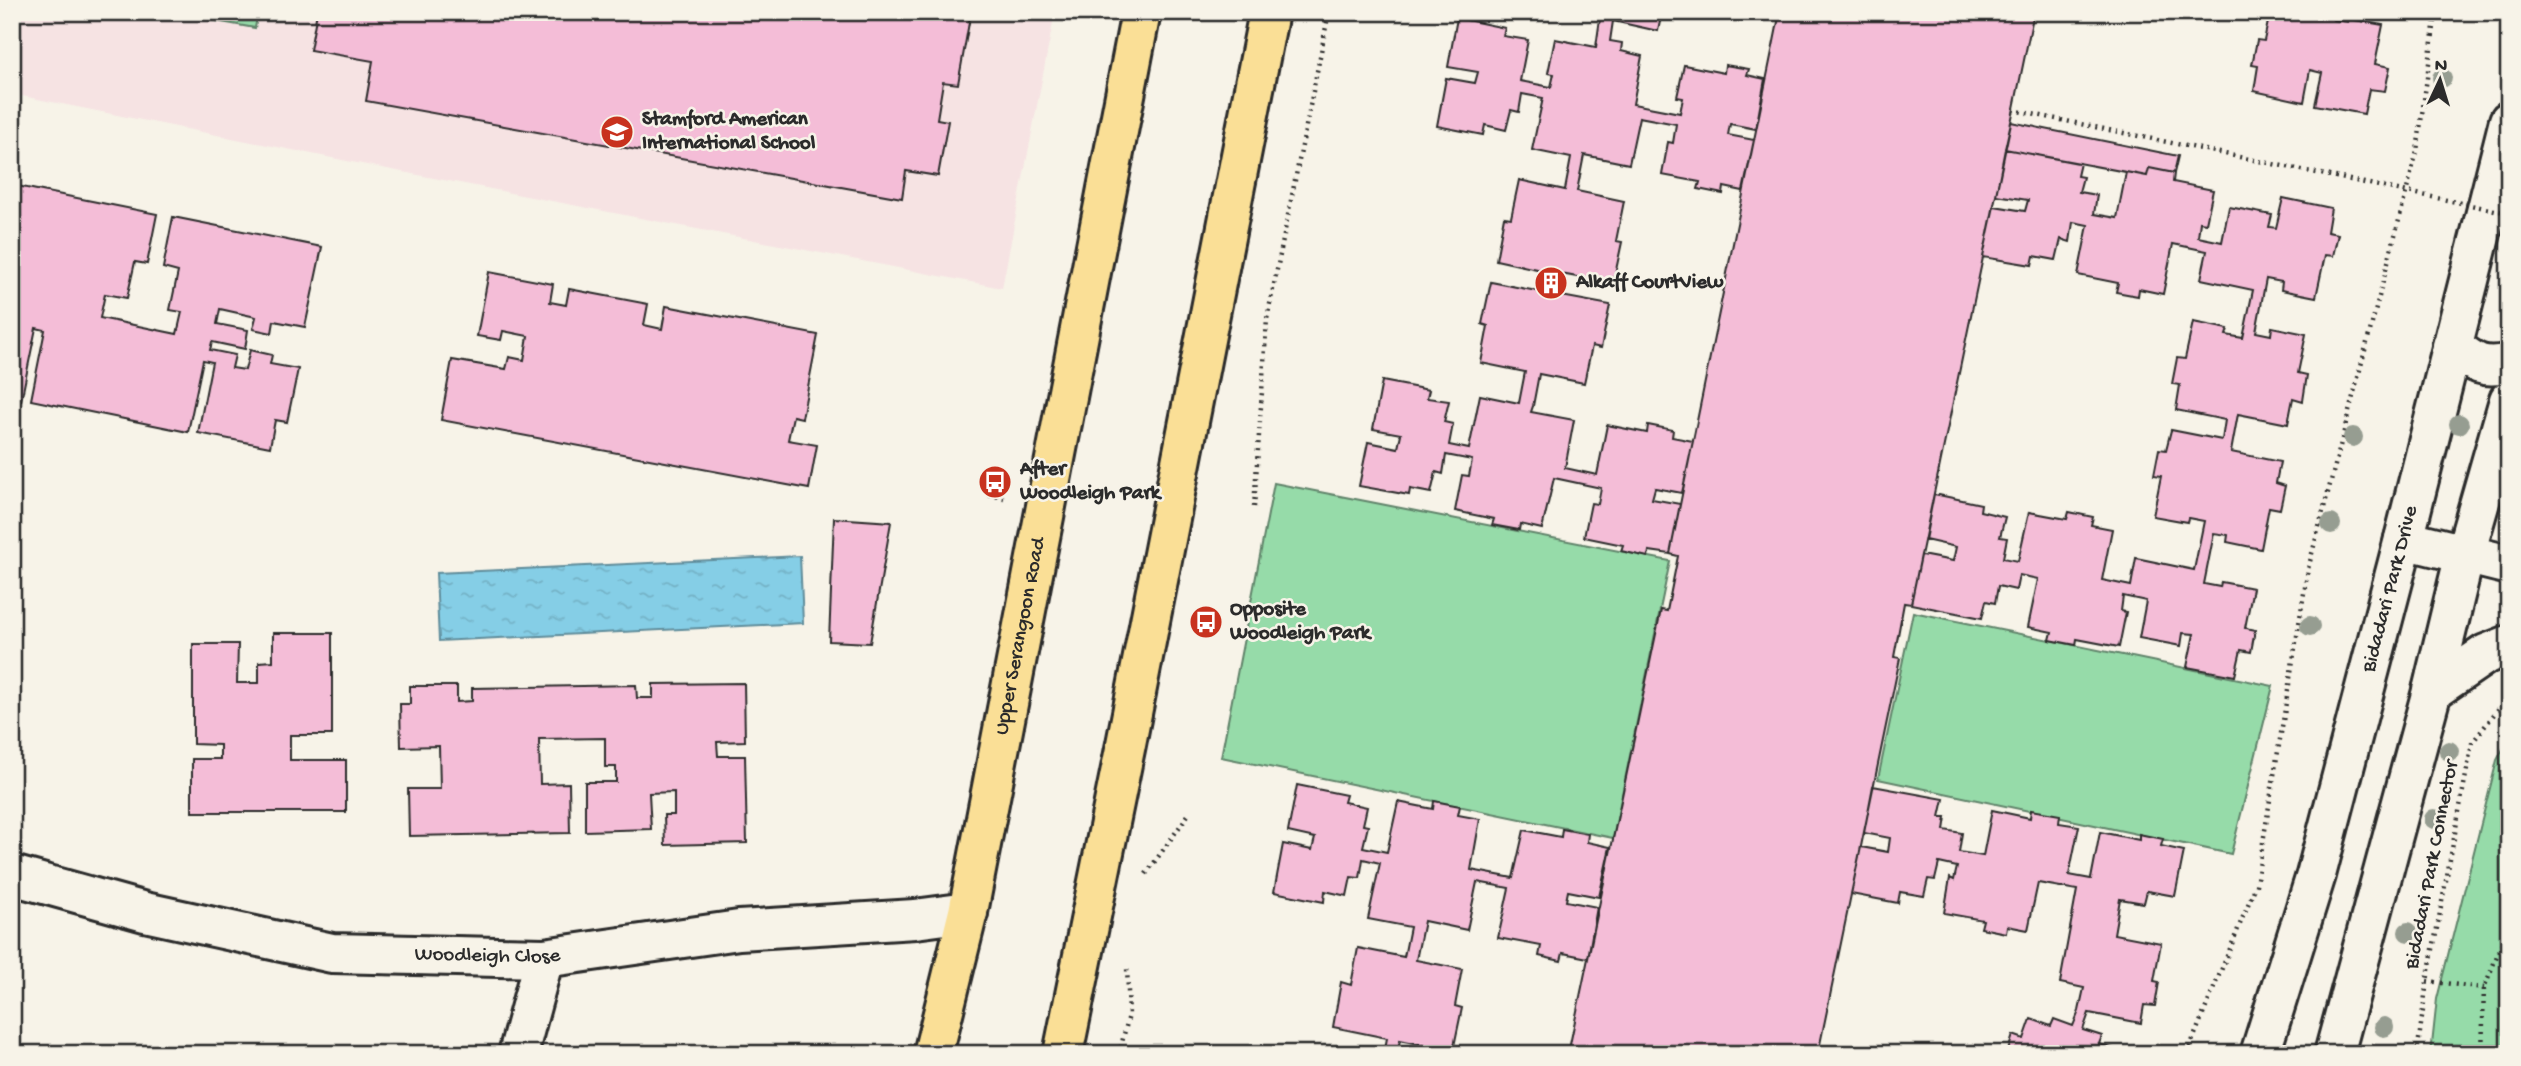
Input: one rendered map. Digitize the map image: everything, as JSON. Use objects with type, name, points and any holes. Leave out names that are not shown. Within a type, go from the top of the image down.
[{"type":"main road","name":"Upper Serangoon Road","points":[[933,1054],[968,912],[1141,12]]},
{"type":"main road","points":[[1063,1054],[1124,757],[1269,12]]},
{"type":"street","name":"Bidadari Park Drive","points":[[2260,1054],[2316,875],[2509,121]]},
{"type":"street","points":[[2452,346],[2474,363],[2494,367],[2509,363]]},
{"type":"street","points":[[2334,1054],[2432,691],[2465,554],[2509,400]]},
{"type":"street","points":[[2404,539],[2509,565]]},
{"type":"street","points":[[2432,691],[2486,654],[2509,645]]},
{"type":"street","name":"Woodleigh Close","points":[[12,875],[145,912],[332,953],[544,958],[738,930],[915,919],[968,912]]},
{"type":"street","points":[[518,1054],[544,958]]},
{"type":"path","points":[[1254,507],[1267,319],[1329,12]]},
{"type":"path","points":[[2187,1054],[2256,885],[2308,569],[2417,151],[2436,12]]},
{"type":"path","points":[[2013,110],[2509,213]]},
{"type":"path","name":"Bidadari Park Connector","points":[[2417,1054],[2427,981],[2472,743],[2509,695]]},
{"type":"path","points":[[1144,883],[1147,870],[1188,815]]},
{"type":"path","points":[[2482,1054],[2484,988],[2509,926]]},
{"type":"path","points":[[1119,1054],[1129,1015],[1127,960]]},
{"type":"path","points":[[2427,981],[2484,988]]},
{"type":"shaded area","name":"Stamford American International School","points":[[12,12],[1055,12],[1002,288],[12,94]]},
{"type":"green space","points":[[166,12],[258,12],[255,28]]},
{"type":"green space","points":[[1274,483],[1670,561],[1613,838],[1221,757]]},
{"type":"green space","points":[[1913,612],[2273,686],[2231,854],[1878,779]]},
{"type":"green space","points":[[2509,738],[2509,1054],[2431,1054],[2437,999],[2497,760]]},
{"type":"water","points":[[800,556],[803,623],[439,641],[436,573]]},
{"type":"building","points":[[317,12],[921,12],[939,17],[940,12],[970,17],[958,84],[943,82],[937,119],[948,121],[938,176],[906,171],[902,198],[366,101],[373,61],[310,50]]},
{"type":"building","name":"Alkaff CourtView","points":[[1566,12],[1662,12],[1658,31],[1613,21],[1610,41],[1622,43],[1621,51],[1642,56],[1633,104],[1680,113],[1683,98],[1677,97],[1684,65],[1724,73],[1725,65],[1749,69],[1747,75],[1765,79],[1756,129],[1730,124],[1728,135],[1754,140],[1743,191],[1724,187],[1723,194],[1698,189],[1700,182],[1662,175],[1668,142],[1673,143],[1676,124],[1639,117],[1629,164],[1584,155],[1577,191],[1624,201],[1616,241],[1622,242],[1613,284],[1561,274],[1556,295],[1610,305],[1601,348],[1592,346],[1584,383],[1539,374],[1531,412],[1574,420],[1565,468],[1597,475],[1607,425],[1647,433],[1648,425],[1673,430],[1672,437],[1693,441],[1682,493],[1655,488],[1652,499],[1680,504],[1670,554],[1649,551],[1648,557],[1621,551],[1623,545],[1584,537],[1591,503],[1598,504],[1601,488],[1554,478],[1542,529],[1520,524],[1519,530],[1492,525],[1494,519],[1455,511],[1462,475],[1469,476],[1472,460],[1446,455],[1443,474],[1436,472],[1431,493],[1410,489],[1409,495],[1359,486],[1368,442],[1398,448],[1401,434],[1373,429],[1382,381],[1429,390],[1427,398],[1449,401],[1444,422],[1453,424],[1449,445],[1469,449],[1480,395],[1519,403],[1525,372],[1481,363],[1488,326],[1482,324],[1491,282],[1542,292],[1546,271],[1496,260],[1504,217],[1511,218],[1519,180],[1565,190],[1571,158],[1532,150],[1543,98],[1522,94],[1519,112],[1511,110],[1506,130],[1485,125],[1483,135],[1437,126],[1446,78],[1475,83],[1478,72],[1448,67],[1457,18],[1505,28],[1503,36],[1528,40],[1520,81],[1551,87],[1554,74],[1548,73],[1555,39],[1596,47],[1600,19]]},
{"type":"building","points":[[1780,12],[2034,12],[1911,604],[1904,603],[1894,657],[1900,658],[1818,1054],[1568,1054],[1661,610],[1667,611],[1678,556],[1670,554]]},
{"type":"building","points":[[2270,12],[2306,12],[2305,16],[2319,19],[2321,12],[2335,12],[2333,20],[2348,22],[2349,19],[2383,25],[2375,64],[2390,67],[2385,91],[2369,89],[2364,114],[2315,105],[2322,73],[2310,70],[2304,102],[2254,91],[2258,66],[2252,65],[2257,40],[2264,41]]},
{"type":"building","points":[[2011,122],[2178,156],[2174,173],[2149,168],[2147,176],[2005,149]]},
{"type":"building","points":[[2005,149],[2080,163],[2077,176],[2083,177],[2079,192],[2097,195],[2094,214],[2117,218],[2126,172],[2147,176],[2149,168],[2174,173],[2173,182],[2213,190],[2206,223],[2200,222],[2198,237],[2222,242],[2229,207],[2272,215],[2269,227],[2276,228],[2283,198],[2331,208],[2327,232],[2338,234],[2333,256],[2325,255],[2316,297],[2281,290],[2282,282],[2266,279],[2256,332],[2271,335],[2272,327],[2306,334],[2298,373],[2307,375],[2303,401],[2293,398],[2288,424],[2238,414],[2231,452],[2280,462],[2276,483],[2285,486],[2280,509],[2269,507],[2261,549],[2227,542],[2228,535],[2214,533],[2204,584],[2220,587],[2221,582],[2253,588],[2245,628],[2255,630],[2251,652],[2241,650],[2235,676],[2187,667],[2194,634],[2183,633],[2181,646],[2139,638],[2146,601],[2123,596],[2121,611],[2126,612],[2119,647],[2077,639],[2076,645],[2050,640],[2052,632],[2028,627],[2038,579],[2019,575],[2016,590],[1998,586],[1995,603],[1986,601],[1982,618],[1911,604],[1921,555],[1953,561],[1956,547],[1925,540],[1934,494],[1981,504],[1980,511],[2005,517],[2000,537],[2007,538],[2003,558],[2018,561],[2029,512],[2067,519],[2069,512],[2093,517],[2091,525],[2112,529],[2102,580],[2131,586],[2136,558],[2194,570],[2204,521],[2188,518],[2187,522],[2153,516],[2161,476],[2154,475],[2159,449],[2166,450],[2171,430],[2222,440],[2225,420],[2176,410],[2180,385],[2172,384],[2177,358],[2185,359],[2193,322],[2228,329],[2226,335],[2243,338],[2253,290],[2201,279],[2207,251],[2173,244],[2163,294],[2139,289],[2138,296],[2116,292],[2118,283],[2078,275],[2088,225],[2073,222],[2070,242],[2061,239],[2056,260],[2034,256],[2032,265],[1983,257],[1994,206],[2025,211],[2028,200],[1996,195]]},
{"type":"building","points":[[12,185],[157,214],[147,264],[135,262],[127,298],[105,294],[100,318],[177,334],[182,312],[170,310],[178,272],[163,268],[173,217],[322,247],[305,327],[274,321],[272,333],[253,329],[256,317],[220,309],[217,324],[248,330],[245,349],[212,342],[210,350],[235,355],[232,368],[245,370],[250,350],[272,355],[270,364],[298,369],[287,422],[275,420],[270,447],[198,433],[212,362],[203,360],[188,432],[31,400],[45,330],[36,328],[21,401],[12,399]]},
{"type":"building","points":[[489,272],[553,284],[550,302],[566,305],[569,289],[648,304],[644,325],[662,329],[666,306],[818,335],[802,418],[793,416],[788,440],[817,445],[809,489],[441,420],[452,360],[506,369],[509,357],[524,360],[528,336],[503,331],[501,340],[477,336]]},
{"type":"building","points":[[834,518],[891,522],[870,643],[829,641]]},
{"type":"building","points":[[273,633],[332,633],[332,735],[290,735],[290,760],[346,760],[346,812],[192,812],[192,759],[220,759],[220,745],[193,744],[193,644],[238,644],[237,683],[259,683],[259,662],[273,661]]},
{"type":"building","points":[[744,683],[745,741],[717,742],[718,756],[745,756],[747,843],[665,845],[664,815],[674,815],[674,792],[649,793],[651,829],[585,831],[585,782],[616,782],[616,767],[605,767],[605,738],[539,739],[540,784],[569,783],[570,833],[409,836],[408,789],[440,789],[439,746],[401,747],[400,704],[410,704],[410,686],[457,686],[457,702],[472,701],[472,688],[636,685],[637,698],[653,698],[653,684]]},
{"type":"building","points":[[1297,785],[1346,795],[1344,802],[1367,807],[1363,825],[1368,826],[1363,847],[1387,852],[1398,802],[1433,809],[1434,801],[1460,806],[1458,815],[1480,819],[1471,870],[1513,878],[1524,830],[1561,837],[1562,829],[1588,834],[1587,842],[1610,847],[1599,897],[1568,891],[1566,901],[1597,907],[1588,958],[1563,953],[1561,961],[1539,956],[1541,946],[1498,938],[1509,888],[1477,882],[1467,930],[1424,921],[1416,960],[1462,969],[1455,1006],[1462,1008],[1453,1051],[1400,1040],[1397,1054],[1384,1054],[1387,1038],[1333,1027],[1341,982],[1351,985],[1358,948],[1404,957],[1410,927],[1368,919],[1380,863],[1363,859],[1360,878],[1351,877],[1347,896],[1325,891],[1324,902],[1274,892],[1283,844],[1312,850],[1315,838],[1288,832]]},
{"type":"building","points":[[1873,786],[1944,799],[1940,817],[1946,817],[1944,830],[1962,833],[1959,852],[1983,856],[1992,810],[2030,818],[2031,810],[2060,815],[2059,823],[2079,826],[2069,875],[2091,879],[2100,832],[2139,840],[2139,834],[2163,839],[2161,846],[2184,851],[2175,896],[2147,891],[2144,903],[2120,899],[2114,934],[2161,943],[2154,981],[2159,982],[2155,1006],[2144,1005],[2141,1023],[2089,1013],[2083,1030],[2102,1036],[2099,1044],[2117,1050],[2116,1054],[2007,1054],[2013,1035],[2024,1039],[2031,1019],[2051,1026],[2054,1019],[2073,1026],[2084,988],[2060,983],[2077,890],[2038,883],[2028,930],[2007,926],[2006,933],[1981,928],[1983,920],[1944,913],[1950,878],[1954,880],[1957,867],[1939,863],[1935,880],[1928,879],[1924,896],[1900,892],[1898,903],[1851,894],[1861,847],[1888,852],[1890,838],[1864,833]]},
{"type":"building","points":[[1330,1047],[1365,1054],[1328,1054]]},
{"type":"place","name":"Stamford American International School","points":[[617,132]]},
{"type":"place","name":"Alkaff CourtView","points":[[1551,283]]},
{"type":"place","name":"After Woodleigh Park","points":[[995,482]]},
{"type":"place","name":"Opposite Woodleigh Park","points":[[1206,622]]}]
